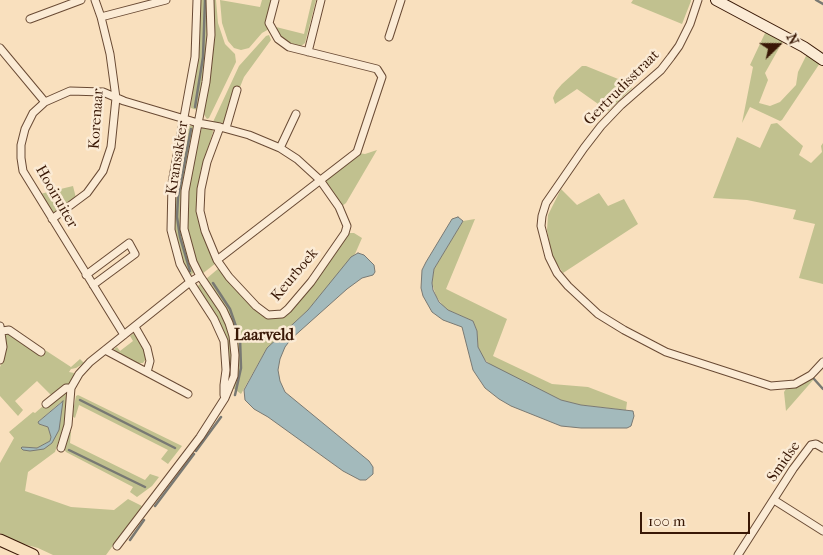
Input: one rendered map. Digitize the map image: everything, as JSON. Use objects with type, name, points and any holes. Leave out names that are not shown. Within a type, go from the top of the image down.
[{"type":"main road","points":[[0,540],[33,555]]},
{"type":"street","points":[[30,19],[81,0]]},
{"type":"street","name":"Korenaar","points":[[52,219],[87,194],[103,171],[111,147],[116,98],[110,54],[102,17],[95,0]]},
{"type":"street","points":[[102,17],[166,0]]},
{"type":"street","name":"Kransakker","points":[[197,0],[195,57],[172,183],[172,230],[180,264],[214,319],[224,341],[225,398]]},
{"type":"street","name":"Kransakker","points":[[117,546],[200,438],[225,398],[234,376],[236,355],[233,336],[223,310],[200,276],[184,229],[185,191],[206,82],[210,35],[210,0]]},
{"type":"street","points":[[217,260],[357,152],[382,77],[377,69],[289,47],[278,39],[269,23],[276,0]]},
{"type":"street","points":[[308,52],[321,0]]},
{"type":"street","points":[[389,37],[401,0]]},
{"type":"street","name":"Gertrudisstraat","points":[[698,0],[679,46],[671,57],[661,70],[621,105],[601,126],[552,194],[542,216],[541,226],[549,257],[557,273],[568,286],[598,314],[666,352],[771,386],[794,384],[810,376],[823,362]]},
{"type":"street","points":[[716,0],[804,47],[823,60]]},
{"type":"street","points":[[1,51],[45,102]]},
{"type":"street","name":"Hooiruiter","points":[[124,334],[86,275],[24,171],[20,158],[24,129],[33,113],[45,102],[70,90],[103,92],[116,98],[184,118]]},
{"type":"street","name":"Keurboek","points":[[184,118],[223,128],[280,148],[297,159],[320,180],[340,207],[347,226],[345,232],[311,282],[282,314],[268,315],[256,306],[229,277],[217,260],[205,231],[200,211],[207,162],[223,128],[237,90]]},
{"type":"street","points":[[280,148],[296,114]]},
{"type":"street","points":[[86,275],[129,243],[135,254],[93,285]]},
{"type":"street","points":[[60,448],[68,425],[71,388],[81,372],[90,362],[124,334],[200,276]]},
{"type":"street","points":[[135,327],[148,348],[150,361],[147,372]]},
{"type":"street","points":[[0,360],[2,347],[1,329],[9,330],[41,352]]},
{"type":"street","points":[[105,350],[188,394]]},
{"type":"street","points":[[46,404],[66,388],[71,388]]},
{"type":"street","name":"Smidse","points":[[739,555],[793,469],[812,446],[816,444],[823,448]]},
{"type":"street","points":[[774,500],[823,531]]},
{"type":"green space","points":[[200,0],[208,0],[208,40],[206,68],[197,110],[191,108],[191,104],[197,61]]},
{"type":"green space","points":[[214,0],[216,0],[218,23],[225,44],[235,54],[236,62],[207,119],[203,113],[213,42]]},
{"type":"green space","points":[[220,0],[260,7],[262,0],[271,0],[268,20],[269,29],[262,33],[249,48],[241,50],[234,48],[228,41],[222,23]]},
{"type":"green space","points":[[312,0],[316,0],[305,43],[300,47],[282,39],[276,27],[304,34]]},
{"type":"green space","points":[[633,0],[691,1],[682,24],[631,3]]},
{"type":"green space","points":[[766,31],[783,41],[765,73],[768,80],[759,103],[770,106],[780,102],[796,85],[798,72],[807,54],[820,63],[782,120],[780,121],[750,107],[742,123],[753,67],[750,65]]},
{"type":"green space","points":[[269,35],[271,40],[244,77],[240,87],[235,87],[226,121],[224,123],[213,122],[239,66]]},
{"type":"green space","points":[[582,66],[628,83],[632,88],[608,111],[577,89],[555,104],[553,98],[556,91]]},
{"type":"green space","points":[[777,123],[803,146],[799,155],[811,163],[822,152],[821,146],[823,143],[823,284],[799,278],[815,224],[793,219],[796,210],[747,200],[713,198],[737,137],[760,148],[771,124]]},
{"type":"green space","points":[[188,126],[193,126],[194,128],[181,204],[182,228],[194,270],[191,275],[188,275],[183,265],[173,224],[173,201],[185,132]]},
{"type":"green space","points":[[202,127],[212,128],[213,132],[198,185],[204,237],[216,263],[202,274],[197,265],[186,224],[190,177]]},
{"type":"green space","points":[[377,150],[346,203],[342,206],[326,183],[327,178],[358,153],[365,154]]},
{"type":"green space","points":[[73,186],[76,198],[58,212],[52,212],[40,194]]},
{"type":"green space","points":[[561,189],[577,205],[599,193],[608,206],[624,199],[638,224],[563,273],[552,256],[547,230],[548,215]]},
{"type":"green space","points":[[475,219],[446,289],[507,319],[493,356],[552,384],[588,387],[627,402],[626,410],[581,405],[561,400],[493,367],[482,357],[473,321],[443,306],[436,296],[432,283],[434,269],[463,221]]},
{"type":"green space","points":[[349,233],[354,233],[362,238],[355,254],[308,310],[267,348],[241,394],[233,388],[239,353],[235,331],[206,279],[219,268],[235,289],[262,315],[287,314],[293,309]]},
{"type":"green space","points":[[200,284],[222,313],[229,329],[233,364],[227,387],[227,347],[196,288]]},
{"type":"green space","points":[[11,333],[41,355],[45,350],[71,367],[80,359],[84,363],[71,369],[69,372],[75,375],[71,383],[63,386],[52,396],[37,381],[15,401],[23,410],[18,416],[0,396],[0,367],[4,334]]},
{"type":"green space","points":[[134,333],[141,342],[145,353],[146,359],[143,363],[138,363],[117,353],[114,349],[117,347],[120,351],[133,341],[130,336]]},
{"type":"green space","points":[[815,375],[814,379],[786,411],[784,392],[786,389]]},
{"type":"green space","points":[[67,390],[69,394],[64,425],[55,452],[28,472],[25,491],[71,507],[114,510],[128,499],[142,506],[106,555],[53,555],[38,548],[16,542],[0,533],[0,463],[14,438],[9,432],[33,412],[35,413],[43,406],[46,408]],"holes":[[[61,402],[52,443],[38,450],[22,447],[37,448],[50,441],[51,437],[48,427],[38,422]]]},
{"type":"green space","points":[[78,395],[182,446],[168,464],[161,459],[168,450],[79,405],[75,418],[72,416],[76,396]]},
{"type":"green space","points":[[68,431],[71,432],[70,443],[145,480],[150,474],[159,477],[152,486],[137,497],[130,492],[133,487],[66,452],[64,449]]},
{"type":"water","points":[[458,217],[463,221],[434,269],[433,290],[439,302],[448,310],[473,321],[477,331],[478,347],[486,362],[561,400],[581,405],[633,411],[634,416],[631,426],[627,428],[581,428],[561,426],[511,406],[485,388],[473,370],[462,327],[443,320],[432,312],[423,296],[421,288],[422,270],[426,262],[452,219]]},
{"type":"water","points":[[358,253],[364,255],[374,265],[375,272],[373,275],[362,278],[347,289],[291,339],[285,347],[278,370],[285,392],[369,461],[373,467],[373,474],[366,480],[360,480],[343,471],[254,409],[245,400],[244,390],[267,348],[308,310],[351,257]]},
{"type":"water","points":[[63,401],[59,430],[52,443],[44,449],[23,450],[22,447],[37,448],[50,441],[51,437],[48,427],[38,422]]},
{"type":"waterway","points":[[195,107],[203,57],[205,0]]},
{"type":"waterway","points":[[816,0],[823,4]]},
{"type":"waterway","points":[[190,271],[180,237],[177,217],[178,197],[191,129]]},
{"type":"waterway","points":[[213,283],[230,309],[240,338],[241,368],[235,395]]},
{"type":"waterway","points":[[814,379],[823,389]]},
{"type":"waterway","points":[[80,400],[175,448]]},
{"type":"waterway","points":[[196,451],[221,417]]},
{"type":"waterway","points":[[69,450],[145,487]]},
{"type":"waterway","points":[[155,506],[194,454]]},
{"type":"waterway","points":[[130,540],[144,520]]},
{"type":"district","name":"Laarveld","points":[[264,336]]}]
